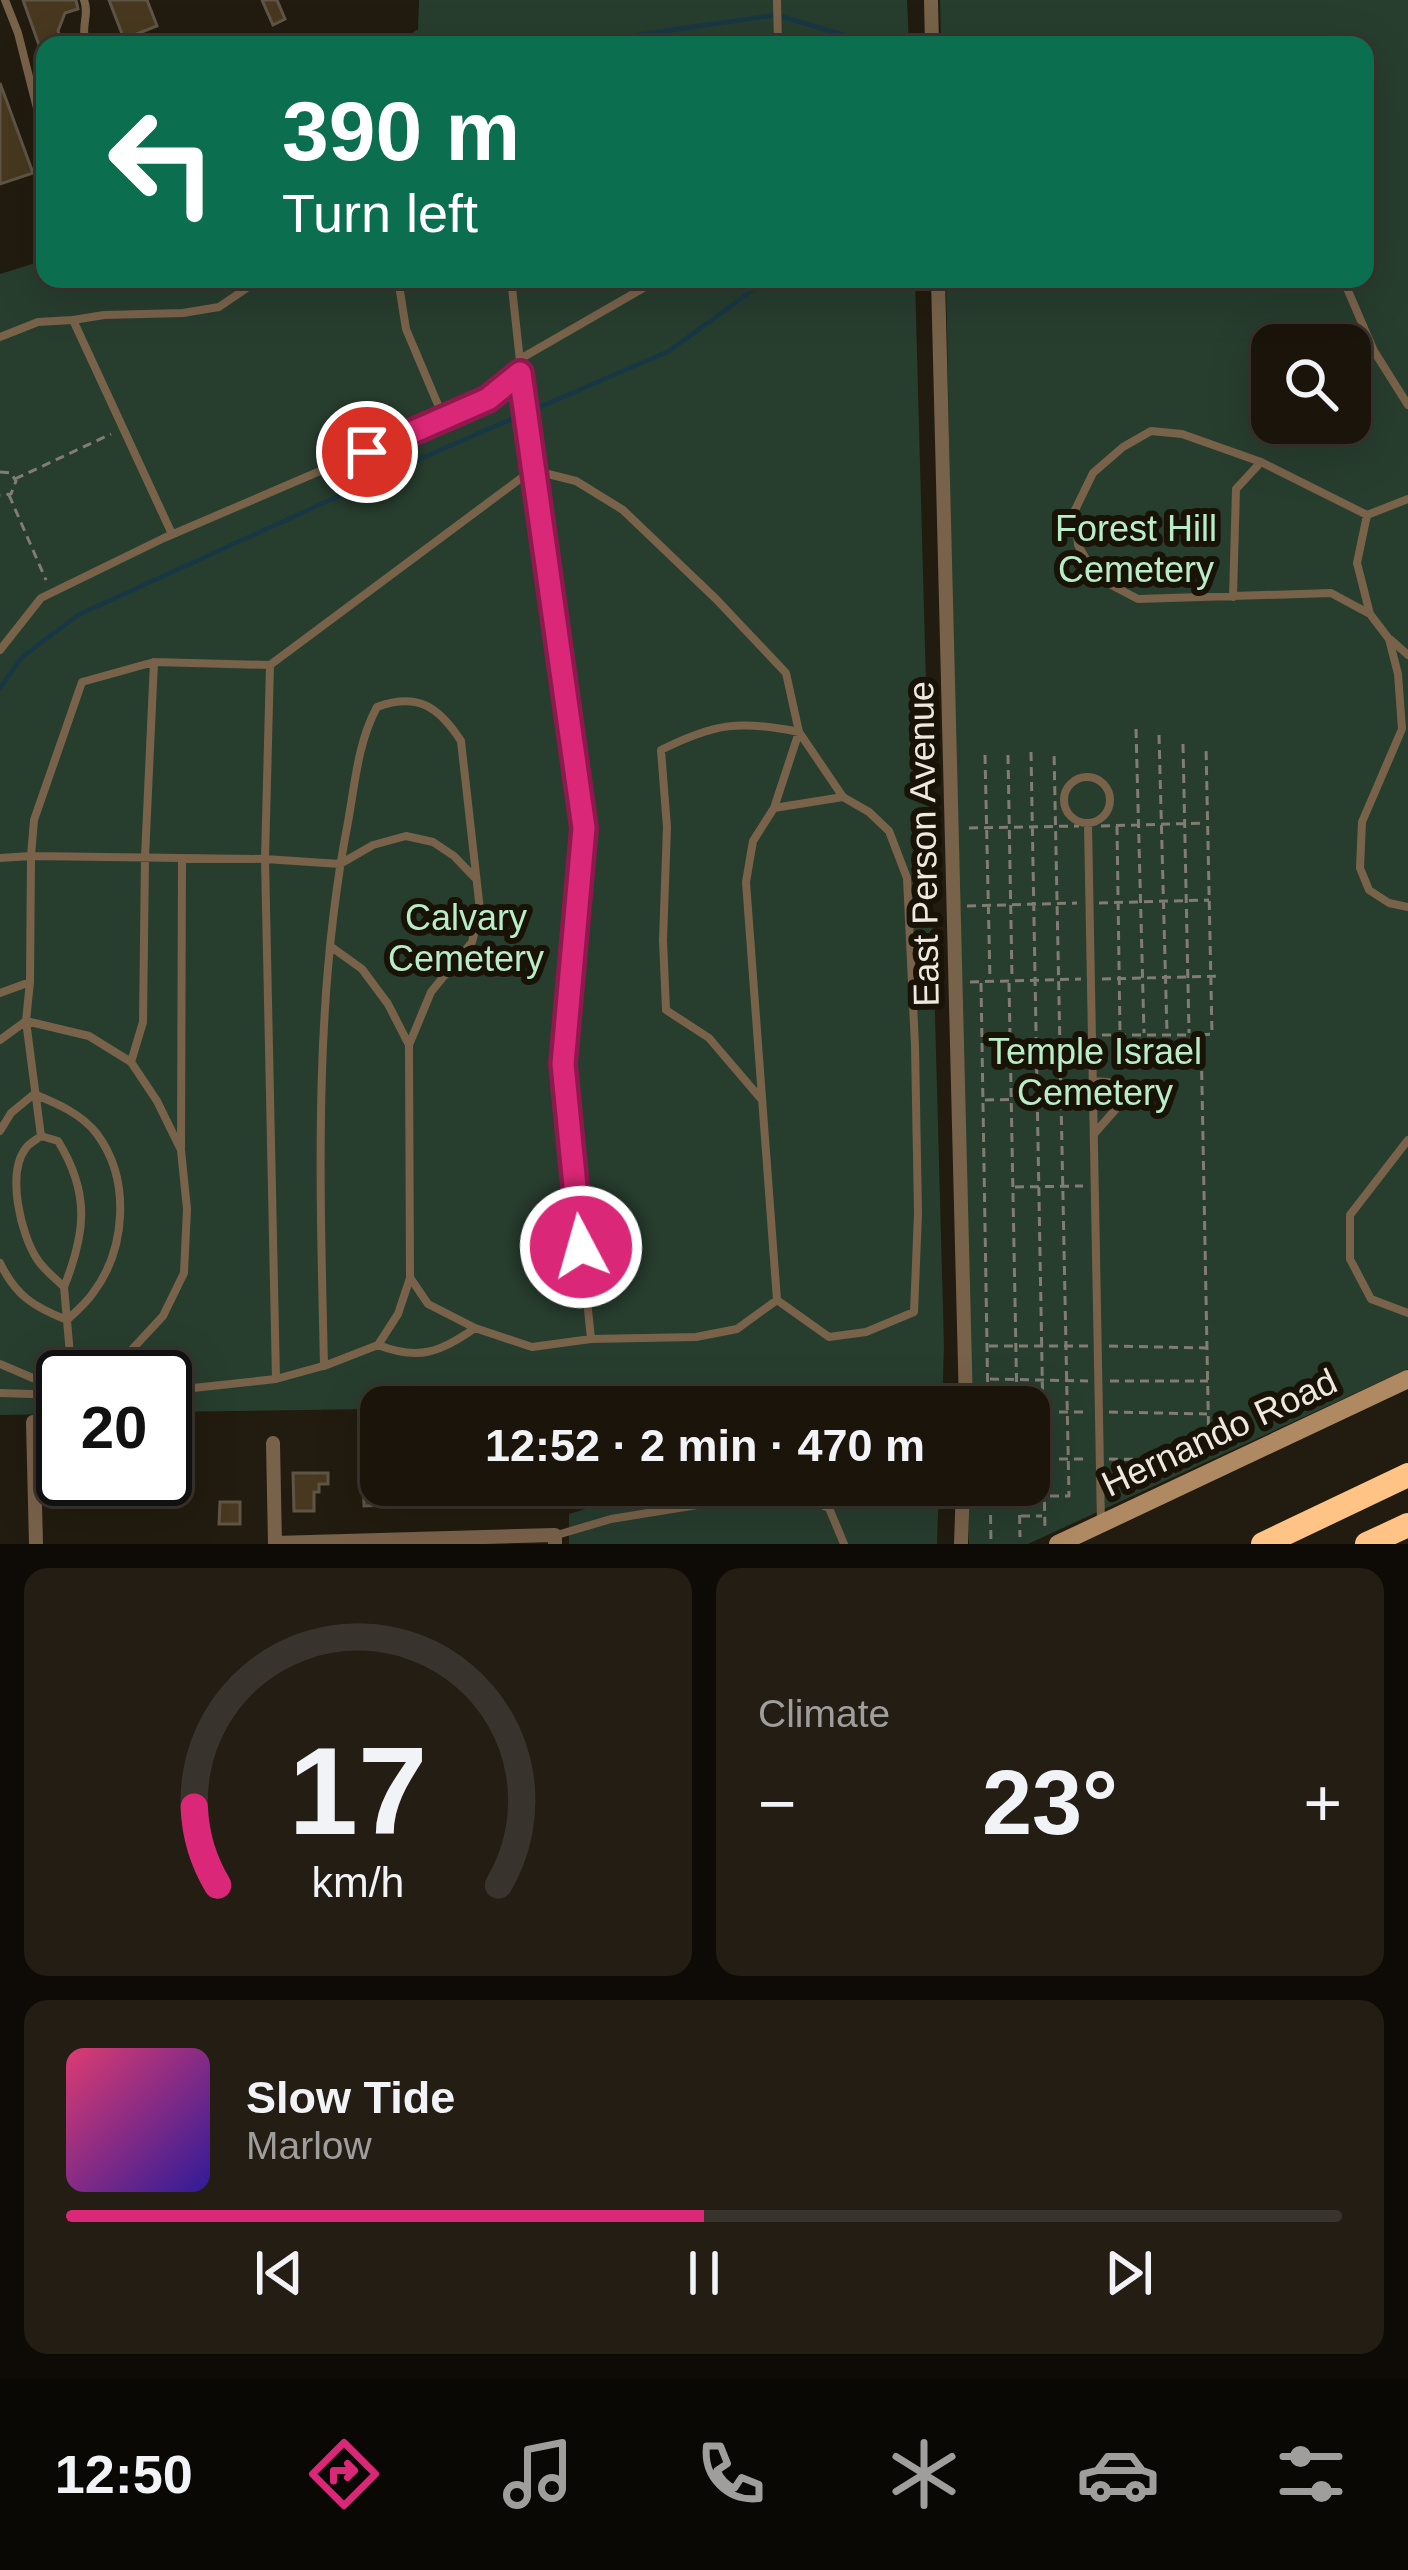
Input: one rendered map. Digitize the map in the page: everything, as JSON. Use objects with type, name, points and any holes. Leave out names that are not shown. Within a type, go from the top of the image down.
[{"type":"highway","points":[[1263,1544],[1408,1475]]},
{"type":"highway","points":[[1367,1544],[1408,1526]]},
{"type":"street","points":[[931,0],[932,36]]},
{"type":"street","name":"East Person Avenue","points":[[938,288],[965,1386]]},
{"type":"street","name":"Hernando Road","points":[[1051,1537],[1101,1524],[1408,1379]]},
{"type":"street","points":[[33,1422],[36,1544]]},
{"type":"street","points":[[272,1443],[275,1543],[555,1540]]},
{"type":"street","points":[[961,1544],[962,1506]]},
{"type":"lane","points":[[5,0],[36,105]]},
{"type":"lane","points":[[83,36],[84,0]]},
{"type":"lane","points":[[776,36],[777,0]]},
{"type":"lane","points":[[0,337],[38,322],[219,307],[247,288]]},
{"type":"lane","points":[[399,288],[406,329],[444,419]]},
{"type":"lane","points":[[512,288],[526,434],[584,828],[563,1064],[591,1339]]},
{"type":"lane","points":[[519,359],[643,288]]},
{"type":"lane","points":[[1347,288],[1374,351],[1408,405]]},
{"type":"lane","points":[[73,320],[172,534]]},
{"type":"lane","points":[[0,650],[41,598],[52,592],[172,534],[488,399],[520,373]]},
{"type":"lane","points":[[1370,614],[1331,593],[1138,598],[1096,577],[1078,544],[1075,510],[1093,473],[1151,431],[1182,434],[1262,462],[1367,515],[1408,500]]},
{"type":"lane","points":[[1233,597],[1236,489],[1262,462]]},
{"type":"lane","points":[[41,1136],[26,1022],[34,820],[82,682],[154,662],[270,665],[532,470]]},
{"type":"lane","points":[[532,470],[576,482],[623,510],[786,673],[799,732],[843,797],[889,831],[907,878],[918,1214],[914,1312],[866,1332],[829,1337],[777,1300]]},
{"type":"lane","points":[[1367,515],[1357,563],[1370,614],[1408,655]]},
{"type":"lane","points":[[1389,639],[1405,727],[1362,822],[1360,868],[1369,890],[1408,908]]},
{"type":"lane","points":[[131,1062],[143,1022],[154,662]]},
{"type":"lane","points":[[270,665],[265,859],[276,1379]]},
{"type":"lane","points":[[192,1388],[276,1379],[323,1366],[378,1345],[398,1314],[410,1278],[409,1045],[431,992],[472,942],[480,910],[461,741],[447,718],[422,703],[399,699],[377,706],[366,728],[330,946],[321,1122],[323,1366]]},
{"type":"lane","points":[[762,1101],[709,1038],[666,1010],[667,827],[661,750],[701,730],[759,724],[799,732]]},
{"type":"lane","points":[[777,1300],[746,882],[753,841],[774,808],[799,732]]},
{"type":"lane","points":[[1086,777],[1105,784],[1111,798],[1108,812],[1088,825],[1072,819],[1064,797],[1071,783],[1086,777]]},
{"type":"lane","points":[[774,808],[843,797]]},
{"type":"lane","points":[[1088,825],[1101,1524]]},
{"type":"lane","points":[[0,858],[265,859],[340,864],[373,845],[406,836],[433,842],[477,880]]},
{"type":"lane","points":[[131,1350],[163,1316],[184,1273],[188,1209],[181,1150],[182,858]]},
{"type":"lane","points":[[330,946],[362,969],[388,1004],[409,1045]]},
{"type":"lane","points":[[0,993],[30,982]]},
{"type":"lane","points":[[0,1040],[26,1022],[89,1036],[131,1062],[181,1150]]},
{"type":"lane","points":[[1092,1081],[1108,1082],[1121,1094],[1115,1110],[1094,1135]]},
{"type":"lane","points":[[0,1131],[11,1113],[34,1094]]},
{"type":"lane","points":[[34,1094],[63,1106],[96,1133],[118,1177],[120,1219],[114,1256],[93,1294],[67,1321]]},
{"type":"lane","points":[[41,1136],[24,1149],[16,1183],[18,1200],[28,1242],[39,1262],[64,1287]]},
{"type":"lane","points":[[41,1136],[58,1141],[79,1190],[79,1249],[64,1287],[70,1350]]},
{"type":"lane","points":[[1408,1140],[1350,1215],[1350,1258],[1371,1299],[1408,1312]]},
{"type":"lane","points":[[0,1263],[8,1281],[34,1307],[67,1321]]},
{"type":"lane","points":[[410,1278],[428,1304],[475,1328],[532,1347],[737,1329],[777,1300]]},
{"type":"lane","points":[[378,1345],[404,1355],[446,1348],[475,1328]]},
{"type":"lane","points":[[0,1364],[36,1381]]},
{"type":"lane","points":[[0,1394],[36,1393]]},
{"type":"lane","points":[[555,1540],[611,1519],[772,1493],[803,1497],[829,1508],[844,1544]]},
{"type":"path","points":[[15,478],[123,428]]},
{"type":"path","points":[[0,472],[15,478],[14,491],[0,496]]},
{"type":"path","points":[[9,495],[52,592]]},
{"type":"path","points":[[1136,728],[1144,1035]]},
{"type":"path","points":[[1159,735],[1167,1034]]},
{"type":"path","points":[[1183,744],[1190,1035]]},
{"type":"path","points":[[1091,1035],[1212,1034],[1206,747]]},
{"type":"path","points":[[1050,1496],[1069,1496],[1054,751]]},
{"type":"path","points":[[1031,752],[1042,1386]]},
{"type":"path","points":[[985,755],[990,981]]},
{"type":"path","points":[[1008,755],[1017,1386]]},
{"type":"path","points":[[963,828],[1207,823]]},
{"type":"path","points":[[1117,826],[1120,1035]]},
{"type":"path","points":[[965,906],[1210,900]]},
{"type":"path","points":[[967,982],[1222,976]]},
{"type":"path","points":[[981,982],[988,1386]]},
{"type":"path","points":[[1202,1035],[1209,1473]]},
{"type":"path","points":[[983,1100],[1093,1098]]},
{"type":"path","points":[[1013,1187],[1094,1186]]},
{"type":"path","points":[[1050,1412],[1208,1414]]},
{"type":"path","points":[[1050,1459],[1180,1460],[1180,1486]]},
{"type":"path","points":[[990,1506],[991,1544]]},
{"type":"path","points":[[1020,1506],[1020,1537]]},
{"type":"path","points":[[1044,1506],[1051,1537]]},
{"type":"path","points":[[1020,1516],[1044,1516]]},
{"type":"green space","points":[[419,0],[907,0],[909,36],[408,36],[418,29]]},
{"type":"green space","name":"Forest Hill Cemetery","points":[[940,0],[1408,0],[1408,1369],[1028,1544],[969,1544],[968,1506],[1050,1506],[1050,1386],[967,1386],[946,288],[1374,288],[1374,36],[941,36]]},
{"type":"green space","name":"Calvary Cemetery","points":[[36,263],[36,288],[915,288],[943,1386],[360,1386],[360,1409],[192,1412],[192,1350],[36,1350],[36,1414],[0,1415],[0,274]]},
{"type":"green space","points":[[938,1506],[937,1544],[569,1544],[569,1514],[589,1508]]},
{"type":"building","points":[[23,0],[76,0],[78,9],[65,13],[60,36],[36,37]]},
{"type":"building","points":[[109,0],[147,0],[157,26],[123,36]]},
{"type":"building","points":[[262,0],[277,0],[285,19],[273,25]]},
{"type":"building","points":[[0,83],[33,173],[0,184]]},
{"type":"building","points":[[293,1473],[328,1473],[328,1484],[319,1484],[319,1492],[314,1492],[314,1511],[294,1511]]},
{"type":"building","points":[[220,1502],[240,1502],[240,1524],[219,1524]]},
{"type":"waterway","points":[[630,36],[776,15],[848,36]]},
{"type":"waterway","points":[[0,688],[22,657],[78,615],[669,351],[756,288]]},
{"type":"route","points":[[367,452],[488,399],[520,373],[584,828],[563,1064],[581,1247]]},
{"type":"park label","name":"Temple Israel Cemetery","points":[[1095,1072]]}]
